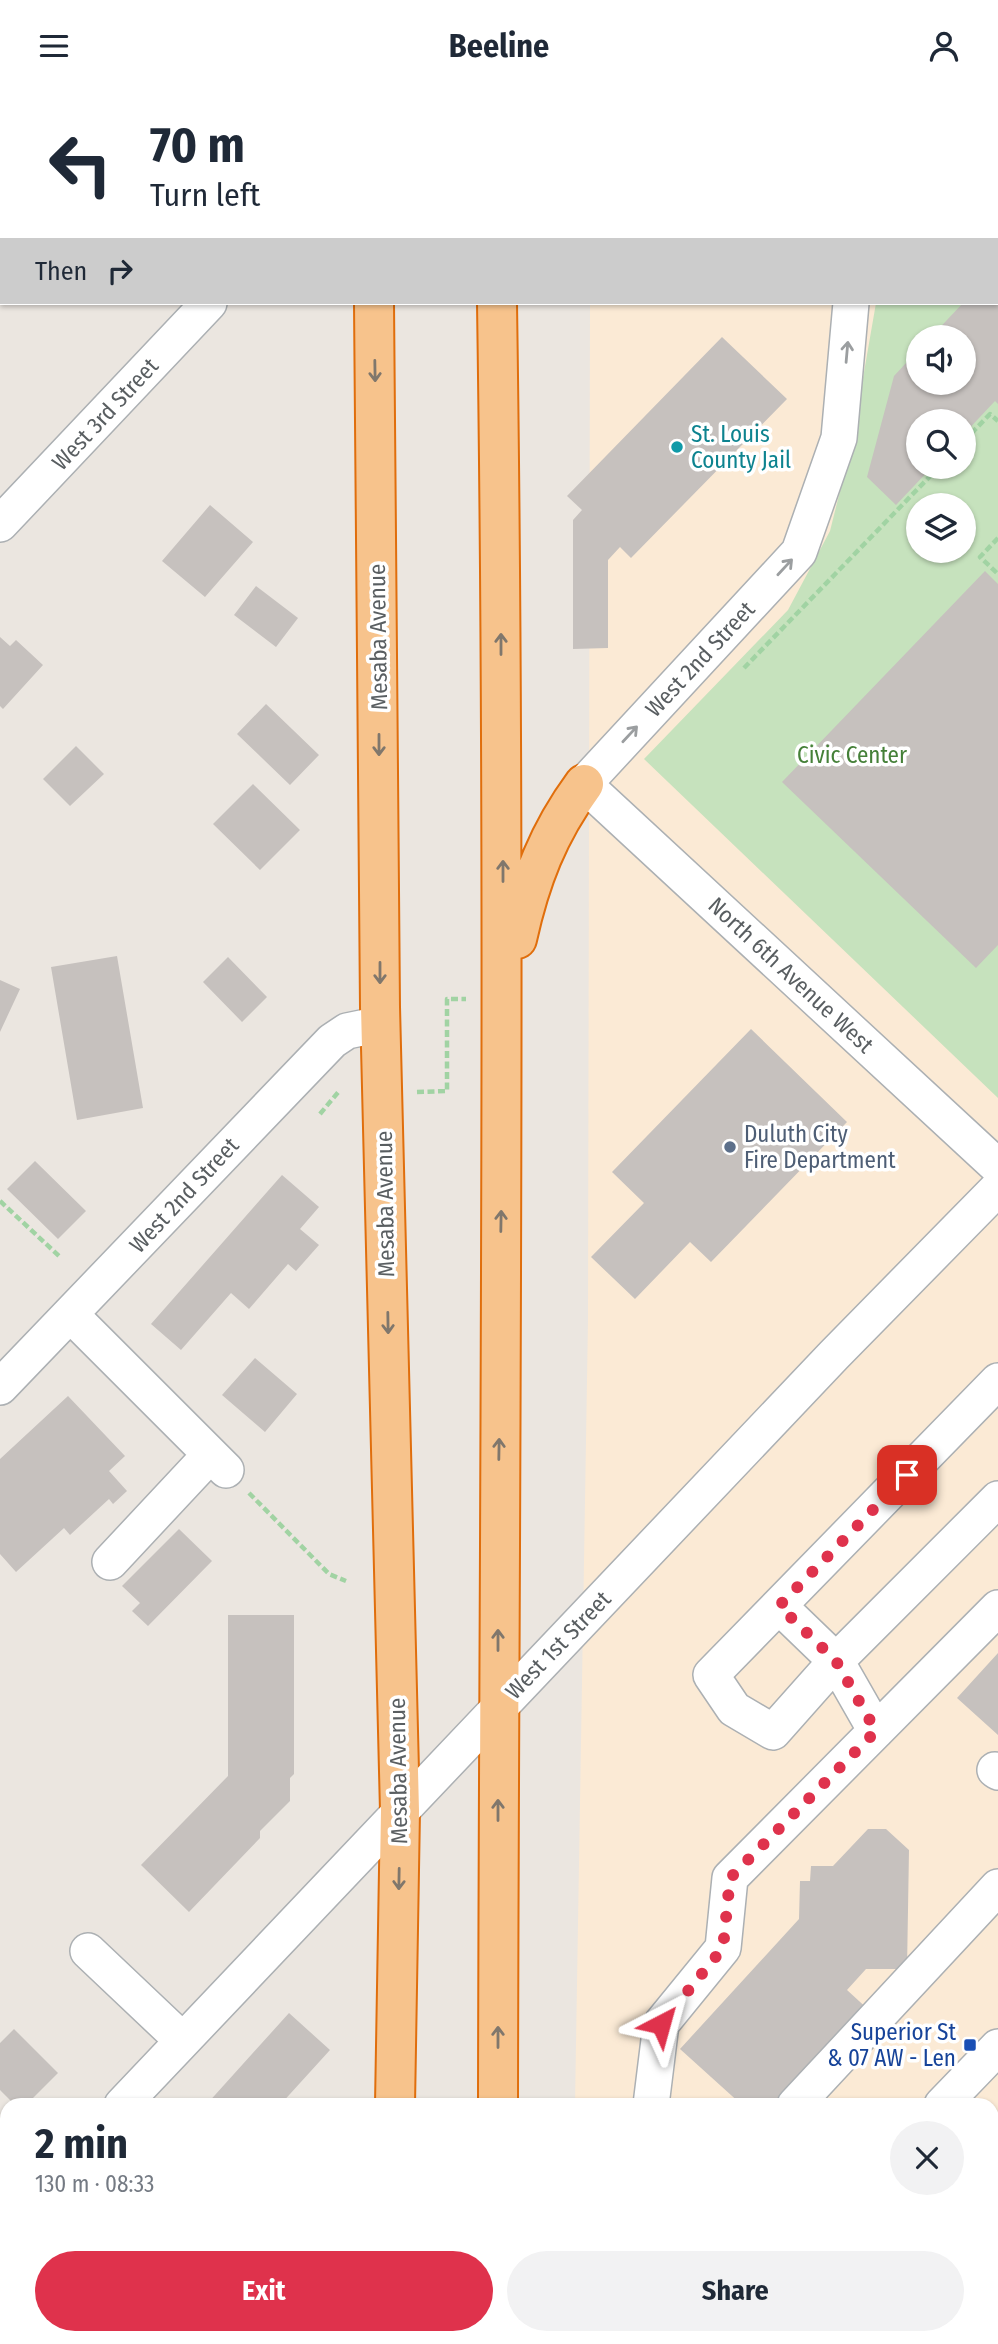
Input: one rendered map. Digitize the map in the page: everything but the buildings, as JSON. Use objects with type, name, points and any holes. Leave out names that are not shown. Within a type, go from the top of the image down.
[{"type":"highway","name":"Mesaba Avenue","points":[[374,305],[381,1024],[400,1811],[395,2098]]},
{"type":"highway","points":[[497,305],[487,999],[498,1517],[498,2098]]},
{"type":"highway","name":"West 2nd Street","points":[[487,999],[524,908],[549,836],[584,784]]},
{"type":"street","name":"West 3rd Street","points":[[0,524],[207,305]]},
{"type":"street","name":"West 2nd Street","points":[[584,784],[799,552],[839,438],[851,305]]},
{"type":"street","name":"North 6th Avenue West","points":[[584,784],[998,1167]]},
{"type":"street","name":"West 2nd Street","points":[[0,1387],[332,1041],[347,1031],[381,1024]]},
{"type":"street","name":"West 1st Street","points":[[128,2098],[824,1365],[998,1188]]},
{"type":"street","points":[[70,1314],[218,1463],[110,1562]]},
{"type":"street","points":[[998,1381],[711,1675],[734,1709],[773,1732],[836,1661],[998,1499]]},
{"type":"street","points":[[779,1606],[836,1661],[876,1731]]},
{"type":"street","points":[[651,2098],[661,2024],[723,1948],[730,1878],[998,1608]]},
{"type":"street","points":[[802,2098],[998,1887]]},
{"type":"street","points":[[88,1951],[182,2040]]},
{"type":"street","points":[[949,2098],[998,2047]]},
{"type":"path","points":[[976,429],[990,414],[998,421]]},
{"type":"path","points":[[737,675],[927,479]]},
{"type":"path","points":[[998,538],[980,557],[998,574]]},
{"type":"path","points":[[416,1091],[447,1091],[447,999],[487,999]]},
{"type":"path","points":[[320,1114],[340,1090]]},
{"type":"path","points":[[0,1201],[59,1256]]},
{"type":"path","points":[[218,1463],[328,1574],[346,1581]]},
{"type":"shaded area","points":[[590,305],[998,305],[998,2098],[575,2098],[588,1320]]},
{"type":"green space","name":"Civic Center","points":[[876,305],[998,305],[998,1098],[644,759],[788,610],[830,531],[851,447]]},
{"type":"place","name":"St. Louis County Jail","points":[[677,447]]},
{"type":"place","name":"Duluth City Fire Department","points":[[730,1147]]},
{"type":"place","name":"Superior St & 07 AW - Len","points":[[970,2045]]},
{"type":"route","points":[[661,2024],[723,1948],[730,1878],[876,1731],[836,1661],[779,1606],[907,1475]]}]
